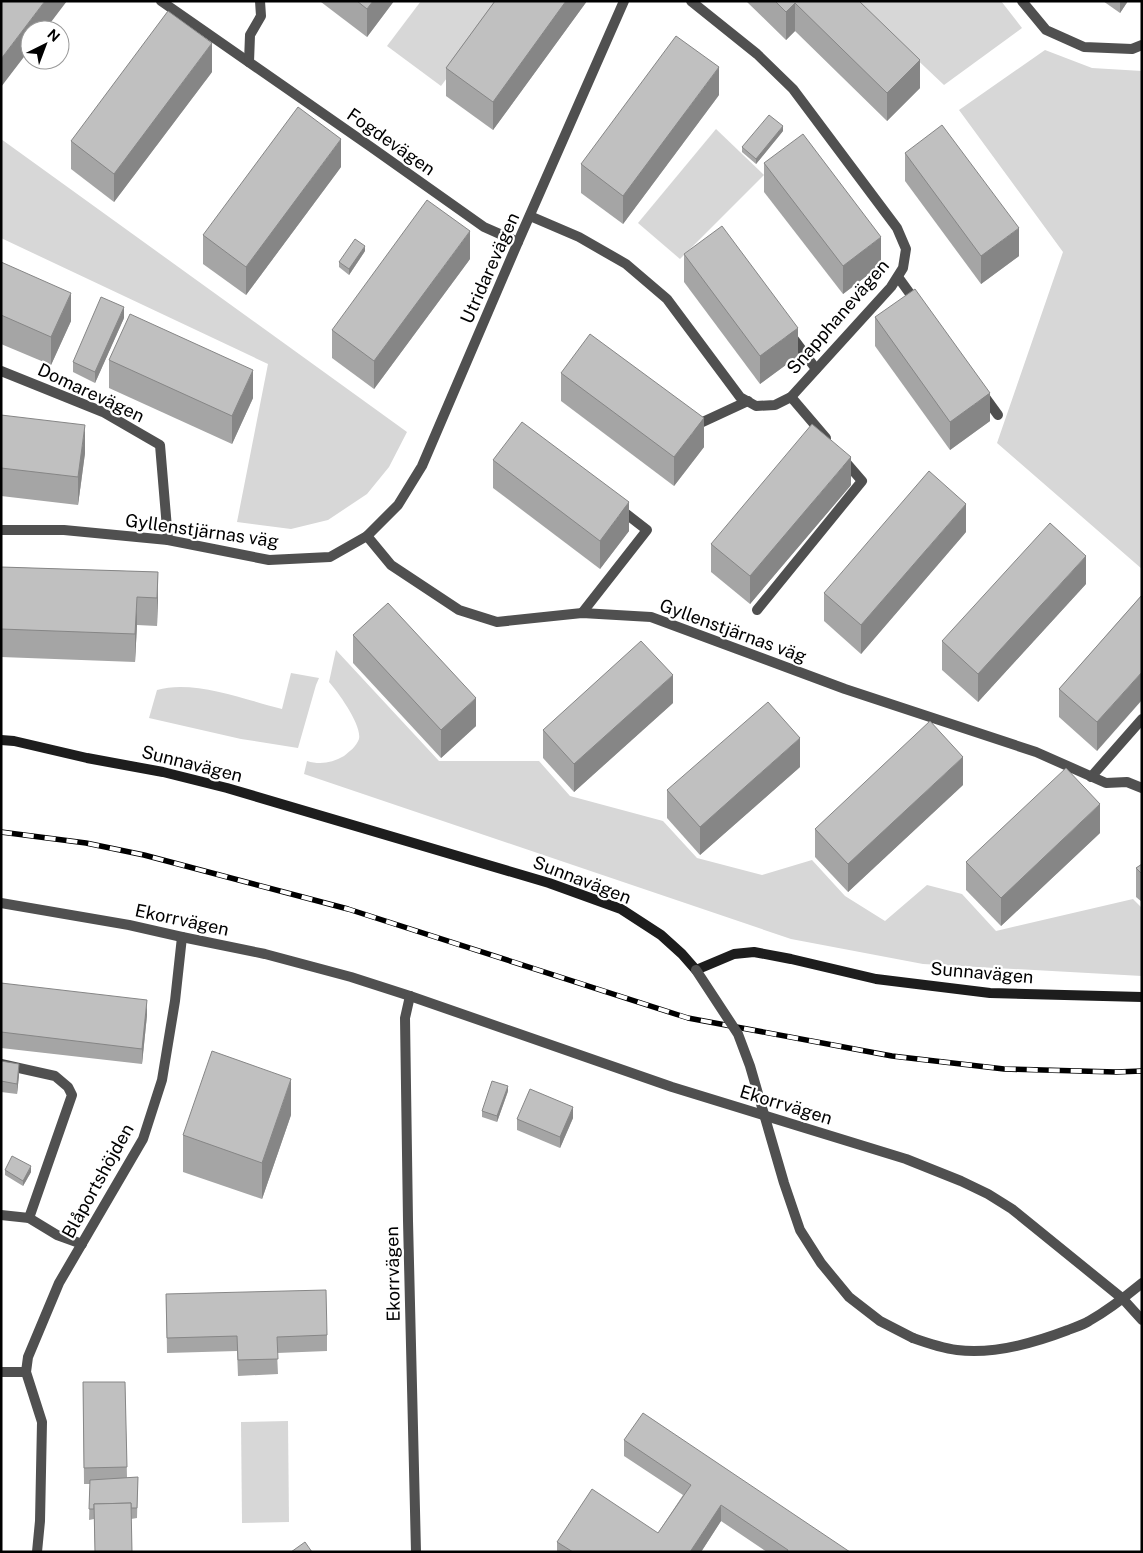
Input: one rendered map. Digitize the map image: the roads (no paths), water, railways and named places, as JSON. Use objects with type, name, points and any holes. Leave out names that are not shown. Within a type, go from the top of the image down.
[{"type":"main road","name":"Sunnavägen","points":[[1,740],[14,741],[87,758],[163,772],[548,882],[620,909],[661,935],[696,970],[734,954],[754,952],[876,979],[990,993],[1142,996]]},
{"type":"street","name":"Fogdevägen","points":[[161,1],[484,227],[518,242]]},
{"type":"street","points":[[250,62],[250,35],[261,16],[260,1]]},
{"type":"street","name":"Utridarevägen","points":[[367,536],[398,505],[422,466],[624,1]]},
{"type":"street","name":"Snapphanevägen","points":[[691,1],[757,54],[794,89],[897,228],[906,249],[903,268],[891,287],[791,396],[775,405],[756,406],[748,402]]},
{"type":"street","points":[[1022,1],[1046,30],[1084,46],[1132,49],[1142,45]]},
{"type":"street","points":[[530,216],[579,237],[626,264],[667,299],[740,397],[748,402]]},
{"type":"street","points":[[898,277],[920,307]]},
{"type":"street","points":[[782,323],[816,369]]},
{"type":"street","name":"Domarevägen","points":[[1,371],[102,412],[160,445],[168,540]]},
{"type":"street","points":[[976,384],[998,415]]},
{"type":"street","points":[[757,610],[862,481],[791,396]]},
{"type":"street","points":[[686,420],[694,426],[748,402]]},
{"type":"street","points":[[582,613],[647,530],[615,506]]},
{"type":"street","name":"Gyllenstjärnas väg","points":[[1,530],[64,530],[168,540],[269,560],[330,556],[367,536],[391,565],[459,610],[497,622],[582,613],[651,617],[845,689],[1036,752],[1106,783],[1127,782],[1142,788]]},
{"type":"street","points":[[1091,777],[1142,719]]},
{"type":"street","name":"Ekorrvägen","points":[[1,903],[129,925],[264,954],[351,977],[672,1087],[906,1159],[962,1181],[1012,1209],[1123,1299],[1142,1320]]},
{"type":"street","name":"Blåportshöjden","points":[[26,1372],[28,1357],[59,1283],[143,1138],[162,1080],[175,1001],[182,937]]},
{"type":"street","points":[[696,970],[738,1034],[750,1066],[784,1183],[800,1230],[821,1263],[849,1297],[880,1321],[913,1338],[935,1346],[958,1350],[988,1350],[1016,1346],[1050,1337],[1087,1322],[1123,1299],[1142,1284]]},
{"type":"street","name":"Ekorrvägen","points":[[410,996],[405,1018],[416,1552]]},
{"type":"street","points":[[1,1064],[26,1068],[55,1076],[68,1087],[72,1095],[29,1218]]},
{"type":"street","points":[[1,1215],[29,1218],[57,1234],[82,1244]]},
{"type":"street","points":[[1,1372],[26,1372],[42,1422],[40,1521],[37,1552]]},
{"type":"railway","points":[[1,832],[86,843],[144,855],[348,909],[688,1018],[892,1056],[1004,1069],[1142,1071]]}]
